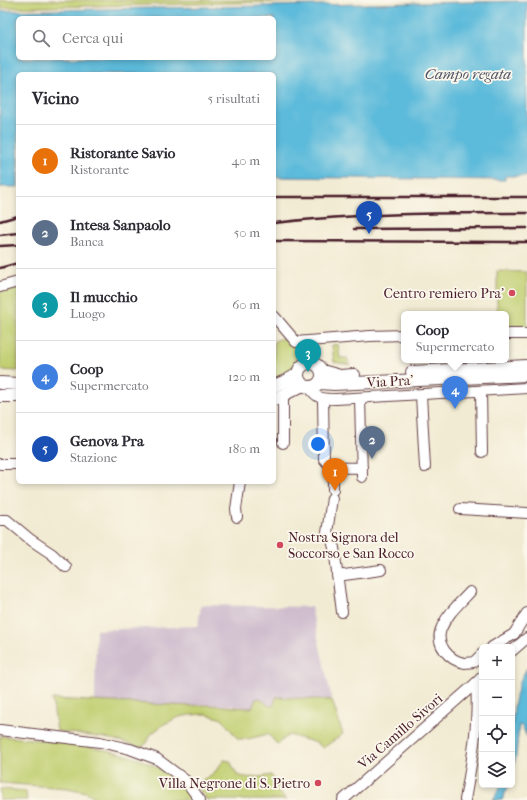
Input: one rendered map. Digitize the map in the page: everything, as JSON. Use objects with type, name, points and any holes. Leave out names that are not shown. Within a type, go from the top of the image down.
[{"type":"main road","points":[[279,397],[305,386],[314,387],[319,383],[322,377],[322,370],[316,364],[310,362],[301,366],[298,374],[299,380],[305,386]]},
{"type":"main road","name":"Via Pra'","points":[[322,370],[340,376],[345,376],[527,366]]},
{"type":"main road","points":[[276,385],[298,374]]},
{"type":"main road","name":"Via Pra'","points":[[319,383],[334,384],[527,375]]},
{"type":"main road","points":[[0,383],[16,384]]},
{"type":"main road","points":[[0,396],[16,396]]},
{"type":"street","points":[[0,287],[16,283]]},
{"type":"street","points":[[276,318],[296,342],[401,335]]},
{"type":"street","points":[[509,334],[527,334]]},
{"type":"street","points":[[305,386],[309,387],[318,397],[323,399],[324,459],[332,467],[362,468],[360,398]]},
{"type":"street","name":"Via Pra'","points":[[323,399],[481,392],[527,388]]},
{"type":"street","points":[[481,392],[482,452]]},
{"type":"street","points":[[421,395],[425,467]]},
{"type":"street","points":[[279,397],[283,443]]},
{"type":"street","points":[[0,464],[16,464]]},
{"type":"street","points":[[332,467],[333,492],[327,533],[332,540],[334,548],[342,612]]},
{"type":"street","points":[[237,517],[236,509],[240,484]]},
{"type":"street","points":[[460,509],[527,513]]},
{"type":"street","points":[[0,520],[7,520],[31,540],[52,554],[66,567]]},
{"type":"street","points":[[337,576],[381,570]]},
{"type":"street","points":[[470,592],[455,608],[441,629],[441,642],[446,653],[464,663],[474,662],[479,657]]},
{"type":"street","points":[[497,644],[514,634],[527,613]]},
{"type":"street","points":[[515,648],[527,638]]},
{"type":"street","points":[[465,800],[473,755],[479,680]]},
{"type":"street","name":"Via Camillo Sivori","points":[[343,800],[479,680]]},
{"type":"street","points":[[0,730],[100,742],[130,749],[157,759],[180,775],[200,800]]},
{"type":"shaded area","points":[[201,605],[311,607],[332,700],[276,697],[274,706],[268,705],[260,698],[256,699],[253,708],[228,705],[201,704],[191,706],[95,701],[96,630],[198,626]]},
{"type":"green space","points":[[0,0],[325,0],[325,1],[0,8]]},
{"type":"green space","name":"Centro remiero Pra'","points":[[497,271],[527,272],[527,326],[509,327],[509,311],[497,311]]},
{"type":"green space","points":[[16,287],[16,371],[0,370],[0,292]]},
{"type":"green space","points":[[286,337],[296,351],[297,363],[290,372],[276,379],[276,340]]},
{"type":"green space","points":[[338,344],[340,358],[347,358],[350,365],[334,362],[332,345]]},
{"type":"green space","points":[[276,697],[332,700],[343,734],[323,748],[317,743],[289,735],[277,744],[268,734],[248,739],[238,739],[222,719],[206,714],[190,715],[179,717],[164,724],[151,734],[147,743],[141,747],[111,739],[57,731],[52,699],[191,706],[214,705],[252,708],[256,699],[260,698],[268,705],[273,706]]},
{"type":"green space","points":[[0,736],[77,745],[106,750],[134,758],[159,768],[179,782],[193,800],[100,800],[86,792],[67,788],[0,783]]},
{"type":"green space","points":[[224,760],[230,761],[237,775],[258,777],[271,775],[279,786],[276,789],[286,800],[207,800],[196,784],[214,773]]},
{"type":"green space","points":[[0,789],[26,791],[27,800],[0,800]]},
{"type":"water","name":"Campo regata","points":[[527,1],[527,176],[505,176],[505,180],[276,177],[276,72],[16,72],[16,187],[0,187],[0,11]]},
{"type":"water","points":[[527,668],[527,737],[522,726],[519,725],[515,760],[515,701],[521,679]]},
{"type":"water","points":[[499,788],[508,788],[502,800],[493,800]]},
{"type":"railway","points":[[276,197],[527,197]]},
{"type":"railway","points":[[276,223],[369,215],[527,213]]},
{"type":"railway","points":[[0,221],[16,217]]},
{"type":"railway","points":[[354,229],[527,228]]},
{"type":"railway","points":[[0,235],[16,233]]},
{"type":"railway","points":[[276,241],[527,242]]},
{"type":"railway","points":[[0,246],[16,245]]},
{"type":"railway","points":[[0,268],[16,264]]},
{"type":"place","name":"Genova Pra","points":[[369,234]]},
{"type":"place","name":"Centro remiero Pra'","points":[[512,293]]},
{"type":"place","name":"Il mucchio","points":[[308,372]]},
{"type":"place","name":"Coop","points":[[455,409]]},
{"type":"place","name":"Intesa Sanpaolo","points":[[372,459]]},
{"type":"place","name":"Ristorante Savio","points":[[335,491]]},
{"type":"place","name":"Nostra Signora del Soccorso e San Rocco","points":[[280,545]]},
{"type":"place","name":"Villa Negrone di S. Pietro","points":[[318,783]]}]
